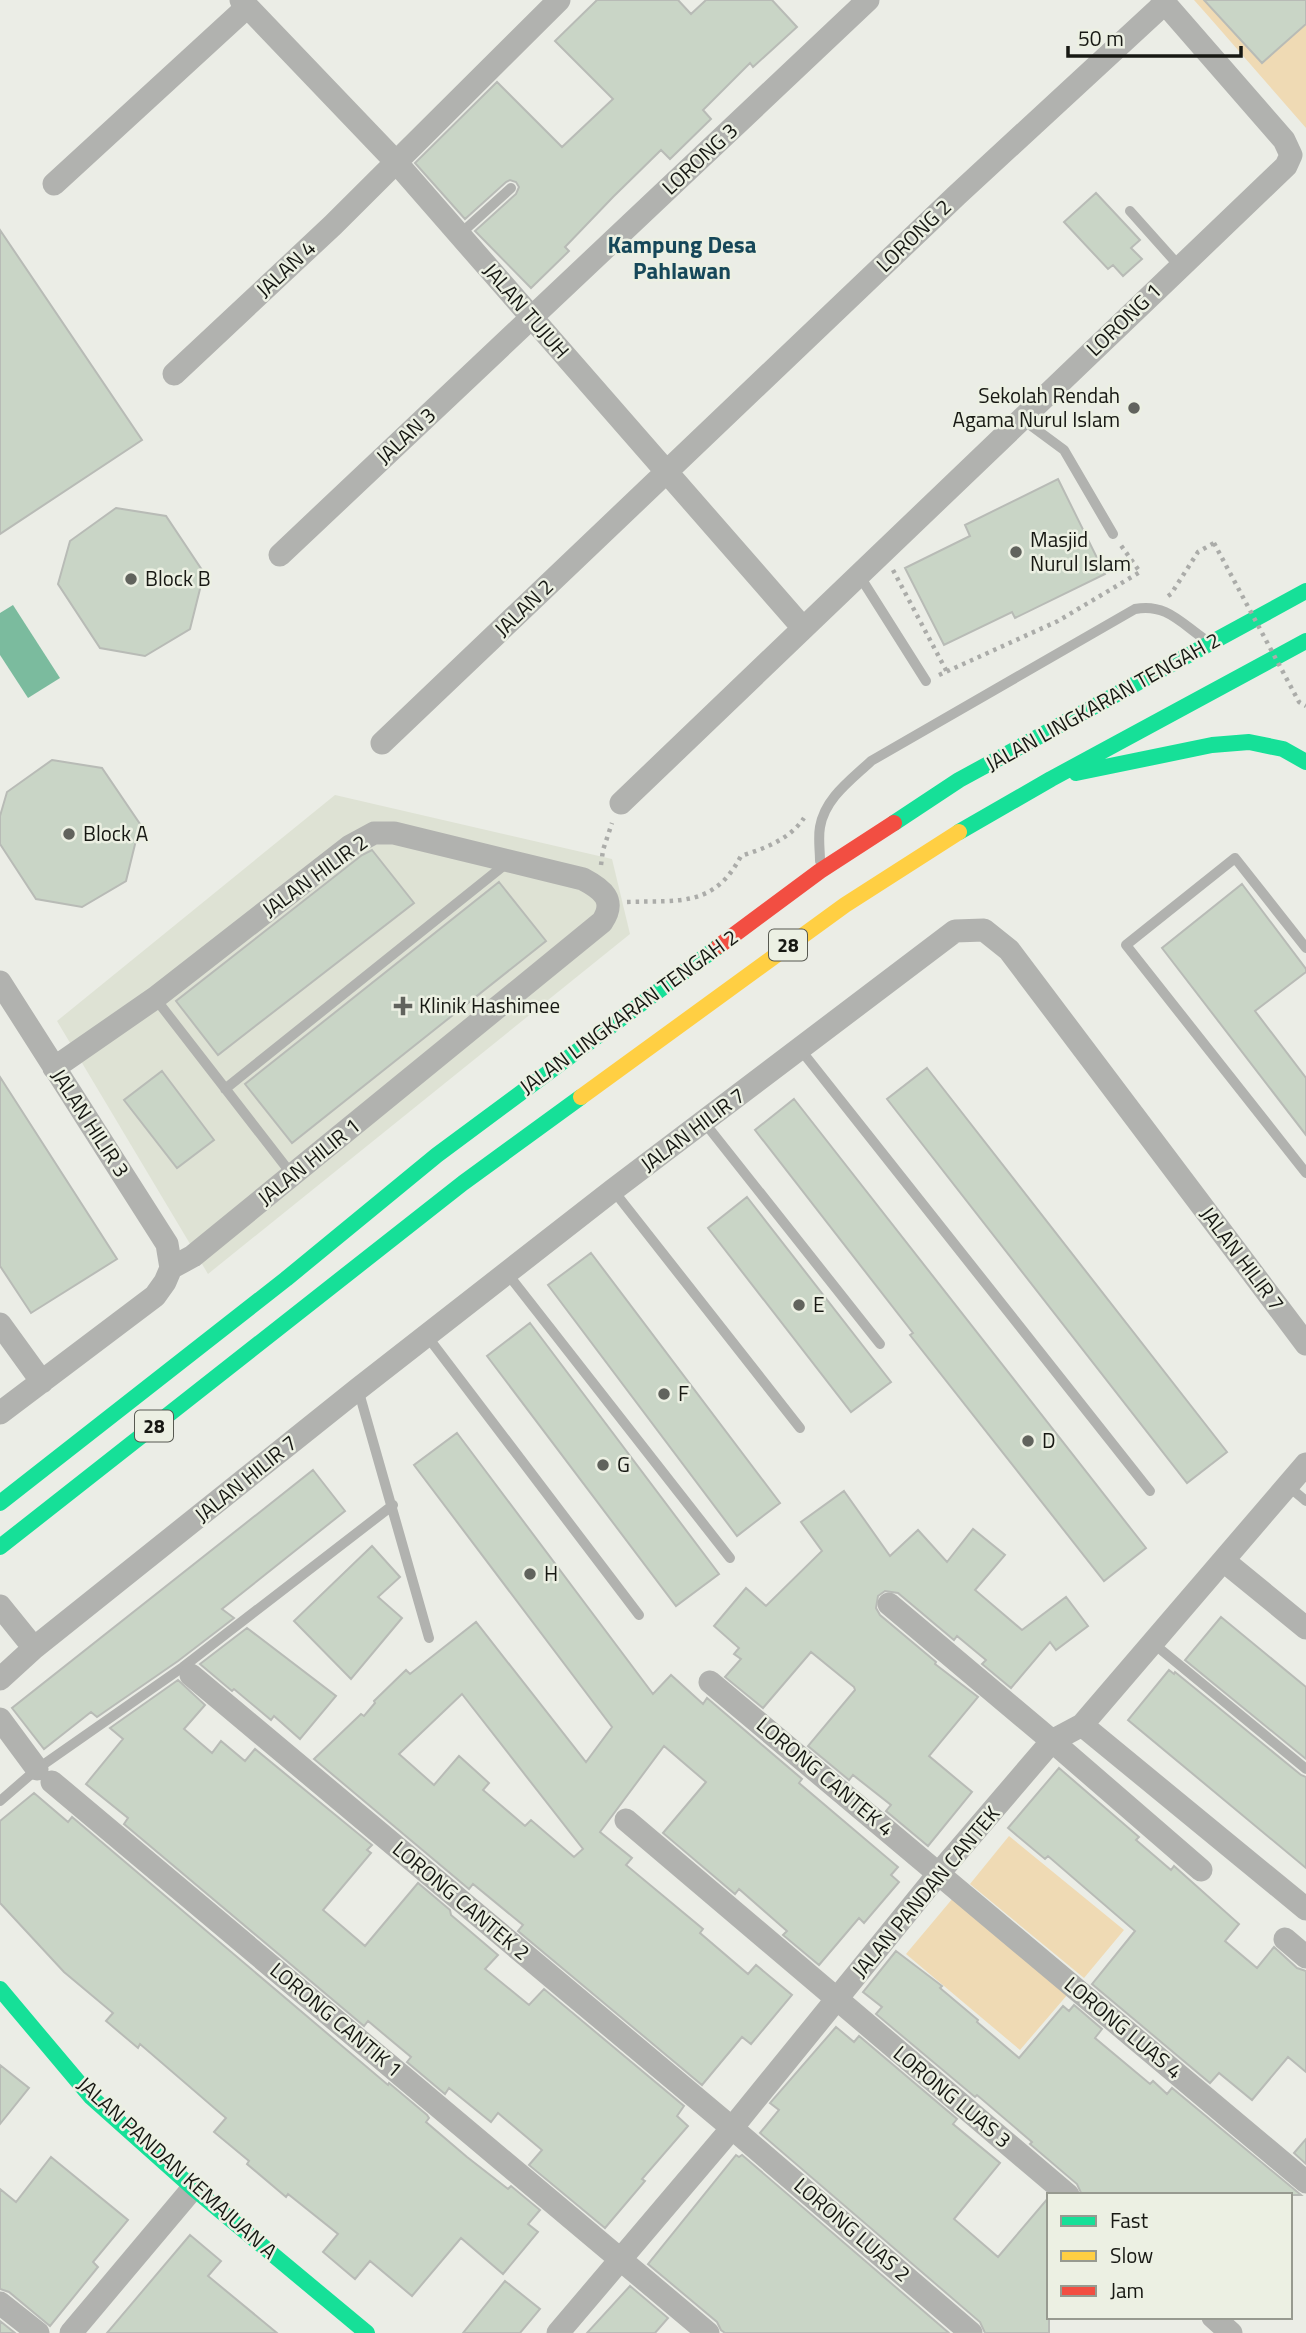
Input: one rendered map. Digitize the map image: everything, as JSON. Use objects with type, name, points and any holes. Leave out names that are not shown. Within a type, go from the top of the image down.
[{"type":"main road","name":"JALAN LINGKARAN TENGAH 2","points":[[0,1503],[286,1279],[437,1155],[820,871],[959,780],[1306,592]]},
{"type":"main road","name":"JALAN LINGKARAN TENGAH 2","points":[[0,1547],[463,1182],[796,939],[953,835],[1306,640]]},
{"type":"main road","points":[[1051,779],[1212,745],[1249,742],[1283,749],[1306,762]]},
{"type":"main road","name":"JALAN PANDAN KEMAJUAN A","points":[[0,1989],[91,2096],[193,2188],[368,2333]]},
{"type":"street","name":"JALAN 4","points":[[174,374],[333,225],[559,0]]},
{"type":"street","name":"LORONG 3","points":[[533,318],[868,0]]},
{"type":"street","name":"JALAN TUJUH","points":[[247,2],[396,162],[803,628]]},
{"type":"street","points":[[54,184],[247,2]]},
{"type":"street","points":[[1163,2],[1298,153]]},
{"type":"street","name":"LORONG 2","points":[[666,473],[1163,2]]},
{"type":"street","name":"LORONG 1","points":[[621,803],[1298,153]]},
{"type":"street","name":"JALAN 3","points":[[280,555],[533,318]]},
{"type":"street","name":"JALAN 2","points":[[382,743],[666,473]]},
{"type":"street","name":"JALAN HILIR 2","points":[[54,1068],[155,998],[350,846],[374,833],[394,833],[583,879],[603,895]]},
{"type":"street","name":"JALAN HILIR 1","points":[[0,1413],[155,1296],[171,1268],[193,1256],[293,1176],[602,922],[609,912],[603,895]]},
{"type":"street","name":"JALAN HILIR 7","points":[[0,1679],[34,1648],[358,1389],[955,931],[984,930],[1009,950],[1306,1345]]},
{"type":"street","name":"JALAN HILIR 3","points":[[3,992],[167,1244],[171,1268]]},
{"type":"street","points":[[0,1324],[42,1382]]},
{"type":"street","name":"JALAN PANDAN CANTEK","points":[[558,2333],[732,2128],[939,1873],[1052,1741],[1082,1725],[1306,1464]]},
{"type":"street","points":[[1224,1560],[1306,1628]]},
{"type":"street","points":[[889,1604],[1200,1870]]},
{"type":"street","points":[[0,1606],[34,1648]]},
{"type":"street","name":"LORONG CANTEK 2","points":[[191,1675],[732,2128]]},
{"type":"street","name":"LORONG CANTEK 4","points":[[710,1682],[939,1873]]},
{"type":"street","name":"LORONG CANTIK 1","points":[[0,1719],[45,1776],[708,2333]]},
{"type":"street","points":[[1082,1725],[1306,1909]]},
{"type":"street","name":"LORONG LUAS 3","points":[[626,1820],[1066,2193]]},
{"type":"street","name":"LORONG LUAS 4","points":[[939,1873],[1306,2182]]},
{"type":"street","points":[[1284,1939],[1306,1957]]},
{"type":"street","name":"LORONG LUAS 2","points":[[732,2128],[971,2333]]},
{"type":"street","points":[[71,2333],[193,2188]]},
{"type":"street","points":[[0,2303],[38,2333]]},
{"type":"street","points":[[1215,2319],[1231,2333]]},
{"type":"lane","points":[[459,234],[511,188]]},
{"type":"lane","points":[[1130,211],[1180,267]]},
{"type":"lane","points":[[1022,419],[1065,450],[1113,534]]},
{"type":"lane","points":[[859,575],[926,681]]},
{"type":"lane","points":[[820,871],[820,828],[826,807],[871,761],[1135,609],[1149,606],[1163,609],[1209,643]]},
{"type":"lane","points":[[1306,948],[1235,858],[1126,945],[1306,1173]]},
{"type":"lane","points":[[225,1089],[510,860]]},
{"type":"lane","points":[[155,998],[293,1176]]},
{"type":"lane","points":[[800,1049],[1150,1491]]},
{"type":"lane","points":[[704,1122],[880,1344]]},
{"type":"lane","points":[[613,1191],[800,1428]]},
{"type":"lane","points":[[507,1273],[730,1558]]},
{"type":"lane","points":[[427,1336],[639,1615]]},
{"type":"lane","points":[[358,1389],[429,1637]]},
{"type":"lane","points":[[1288,1486],[1306,1501]]},
{"type":"lane","points":[[0,1801],[45,1776],[393,1506]]},
{"type":"lane","points":[[1154,1644],[1306,1769]]},
{"type":"path","points":[[1149,606],[1171,594],[1198,552],[1214,543],[1299,702],[1306,706]]},
{"type":"path","points":[[939,675],[1058,621],[1140,572],[1124,550]]},
{"type":"path","points":[[891,567],[947,672]]},
{"type":"path","points":[[621,803],[603,850],[603,895],[685,900],[706,895],[731,874],[741,856],[774,845],[799,825],[806,815]]},
{"type":"shaded area","points":[[1194,0],[1306,0],[1306,128],[1210,18]]},
{"type":"shaded area","points":[[13,605],[60,678],[28,698],[0,655],[0,613]]},
{"type":"shaded area","points":[[335,795],[612,859],[630,934],[208,1274],[57,1021]]},
{"type":"shaded area","points":[[1009,1836],[1124,1930],[1084,1978],[970,1884]]},
{"type":"shaded area","points":[[953,1898],[1068,1994],[1020,2050],[906,1954]]},
{"type":"building","points":[[597,0],[678,0],[691,14],[706,0],[772,0],[797,27],[753,67],[750,63],[703,110],[711,119],[670,159],[661,150],[613,197],[565,247],[569,251],[531,288],[475,231],[516,194],[519,187],[516,182],[506,182],[465,219],[415,163],[497,82],[562,147],[613,99],[555,41]]},
{"type":"building","points":[[1204,0],[1306,0],[1306,24],[1262,63]]},
{"type":"building","points":[[1096,193],[1140,240],[1131,248],[1142,259],[1123,276],[1113,265],[1108,269],[1064,222]]},
{"type":"building","points":[[0,230],[142,440],[0,534]]},
{"type":"building","name":"Masjid Nurul Islam","points":[[1058,479],[1105,574],[1015,618],[1012,612],[944,645],[905,568],[970,536],[965,525]]},
{"type":"building","name":"Block B","points":[[116,508],[166,516],[204,573],[190,629],[145,656],[100,648],[58,584],[70,541]]},
{"type":"building","name":"Block A","points":[[52,760],[102,768],[140,824],[126,881],[82,907],[36,899],[0,844],[0,816],[7,792]]},
{"type":"building","points":[[372,850],[414,903],[218,1055],[176,1001],[362,855]]},
{"type":"building","points":[[499,882],[546,941],[292,1143],[245,1084]]},
{"type":"building","points":[[1242,884],[1306,969],[1306,972],[1255,1011],[1306,1078],[1306,1135],[1162,948]]},
{"type":"building","points":[[927,1068],[1227,1452],[1187,1483],[887,1099]]},
{"type":"building","points":[[162,1071],[214,1140],[177,1168],[124,1100]]},
{"type":"building","points":[[0,1077],[117,1259],[31,1313],[0,1266]]},
{"type":"building","points":[[794,1099],[1146,1548],[1104,1581],[910,1335],[913,1333],[755,1130]]},
{"type":"building","name":"E","points":[[747,1197],[891,1382],[851,1412],[708,1228]]},
{"type":"building","name":"F","points":[[591,1253],[780,1503],[737,1536],[548,1285]]},
{"type":"building","name":"G","points":[[530,1323],[719,1574],[676,1606],[487,1356]]},
{"type":"building","points":[[457,1433],[653,1694],[671,1675],[703,1704],[707,1698],[802,1779],[799,1783],[898,1867],[891,1875],[899,1882],[864,1923],[859,1918],[819,1965],[783,1935],[787,1931],[739,1889],[735,1894],[663,1833],[706,1782],[664,1746],[600,1832],[632,1858],[626,1865],[703,1929],[700,1933],[748,1974],[756,1965],[792,1995],[751,2044],[742,2037],[702,2085],[518,1931],[523,1925],[473,1884],[469,1889],[314,1759],[361,1714],[364,1716],[374,1701],[406,1670],[410,1674],[476,1622],[586,1762],[612,1727],[414,1465]],"holes":[[[462,1694],[583,1849],[574,1857],[531,1820],[525,1826],[483,1790],[489,1783],[459,1756],[434,1785],[399,1754]]]},
{"type":"building","points":[[313,1470],[345,1511],[222,1609],[234,1618],[97,1717],[91,1712],[44,1749],[12,1708]]},
{"type":"building","points":[[844,1491],[890,1556],[918,1530],[947,1562],[973,1529],[1005,1555],[975,1590],[1022,1630],[1066,1597],[1088,1626],[1056,1650],[1050,1642],[1011,1688],[982,1664],[986,1660],[957,1636],[954,1640],[898,1593],[885,1591],[878,1596],[876,1608],[880,1615],[936,1662],[935,1664],[978,1697],[929,1756],[972,1792],[928,1846],[886,1811],[891,1805],[853,1775],[849,1780],[808,1746],[855,1690],[854,1687],[811,1652],[763,1708],[725,1677],[741,1659],[734,1654],[739,1648],[714,1626],[746,1588],[766,1606],[822,1551],[801,1522]]},
{"type":"building","points":[[372,1546],[400,1577],[378,1597],[402,1618],[351,1679],[294,1621]]},
{"type":"building","points":[[1221,1617],[1306,1687],[1306,1759],[1185,1660]]},
{"type":"building","points":[[247,1628],[336,1696],[300,1739],[274,1716],[271,1720],[200,1664]]},
{"type":"building","points":[[1169,1670],[1174,1674],[1175,1672],[1306,1777],[1306,1868],[1128,1720]]},
{"type":"building","points":[[178,1680],[205,1705],[184,1729],[212,1753],[221,1741],[245,1761],[255,1749],[372,1845],[367,1850],[371,1853],[323,1910],[365,1946],[418,1883],[498,1955],[485,1969],[529,2005],[544,1989],[684,2106],[677,2116],[688,2126],[642,2179],[645,2181],[605,2228],[529,2165],[542,2150],[498,2113],[491,2122],[449,2088],[445,2094],[407,2062],[411,2057],[368,2021],[364,2026],[124,1824],[128,1818],[86,1784],[123,1739],[110,1728]]},
{"type":"building","points":[[1059,1768],[1139,1837],[1136,1840],[1171,1870],[1174,1866],[1239,1924],[1225,1941],[1257,1968],[1274,1947],[1297,1968],[1306,1971],[1306,2072],[1288,2057],[1252,2100],[1219,2073],[1210,2083],[1092,1984],[1135,1931],[1048,1856],[1045,1859],[1008,1828]]},
{"type":"building","points":[[34,1793],[68,1822],[72,1817],[427,2115],[429,2118],[426,2122],[467,2157],[508,2189],[511,2186],[540,2210],[528,2224],[538,2232],[503,2274],[461,2238],[412,2296],[370,2261],[355,2279],[323,2252],[338,2234],[288,2194],[286,2197],[214,2132],[226,2118],[140,2044],[138,2048],[106,2021],[113,2013],[64,1972],[0,1903],[0,1821]]},
{"type":"building","points":[[896,1951],[942,1986],[940,1988],[1019,2058],[1063,2006],[1069,2011],[1074,2005],[1102,2029],[1095,2038],[1150,2084],[1153,2081],[1167,2094],[1172,2088],[1301,2195],[1081,2193],[1077,2184],[1030,2144],[1032,2142],[876,2014],[882,2007],[863,1992]]},
{"type":"building","points":[[836,2027],[854,2042],[859,2036],[957,2119],[953,2124],[1000,2163],[954,2219],[998,2257],[1047,2199],[1049,2333],[985,2333],[980,2322],[760,2133],[779,2110],[770,2103]]},
{"type":"building","points":[[0,2065],[29,2088],[0,2124]]},
{"type":"building","points":[[1306,2139],[1306,2164],[1294,2153]]},
{"type":"building","points":[[736,2155],[742,2155],[949,2333],[725,2333],[721,2330],[717,2322],[648,2264]]},
{"type":"building","points":[[51,2157],[128,2220],[93,2262],[98,2267],[50,2326],[9,2292],[0,2289],[0,2189],[16,2202]]},
{"type":"building","points":[[190,2235],[221,2261],[208,2276],[277,2333],[107,2333]]},
{"type":"building","points":[[505,2281],[540,2309],[520,2333],[463,2333]]},
{"type":"building","points":[[630,2286],[668,2318],[655,2333],[587,2333]]},
{"type":"building","points":[[0,2321],[15,2333],[0,2333]]},
{"type":"traffic: fast","points":[[894,823],[959,780],[1306,591]]},
{"type":"traffic: fast","points":[[959,832],[1306,641]]},
{"type":"traffic: fast","points":[[1076,773],[1212,745],[1249,742],[1283,749],[1306,762]]},
{"type":"traffic: fast","points":[[0,1503],[286,1279],[437,1155],[719,946]]},
{"type":"traffic: fast","points":[[0,1547],[463,1183],[581,1097]]},
{"type":"traffic: fast","points":[[0,1989],[91,2097],[193,2188],[367,2333]]},
{"type":"traffic: slow","points":[[581,1097],[845,905],[959,832]]},
{"type":"traffic: jam","points":[[719,946],[820,871],[894,823]]},
{"type":"place","name":"Sekolah Rendah Agama Nurul Islam","points":[[1134,408]]},
{"type":"place","name":"Masjid Nurul Islam","points":[[1016,552]]},
{"type":"place","name":"Block B","points":[[131,579]]},
{"type":"place","name":"Block A","points":[[69,834]]},
{"type":"place","name":"Klinik Hashimee","points":[[403,1006]]},
{"type":"place","name":"E","points":[[799,1305]]},
{"type":"place","name":"F","points":[[664,1394]]},
{"type":"place","name":"D","points":[[1028,1441]]},
{"type":"place","name":"G","points":[[603,1465]]},
{"type":"place","name":"H","points":[[530,1574]]},
{"type":"district","name":"Kampung Desa Pahlawan","points":[[682,258]]}]
